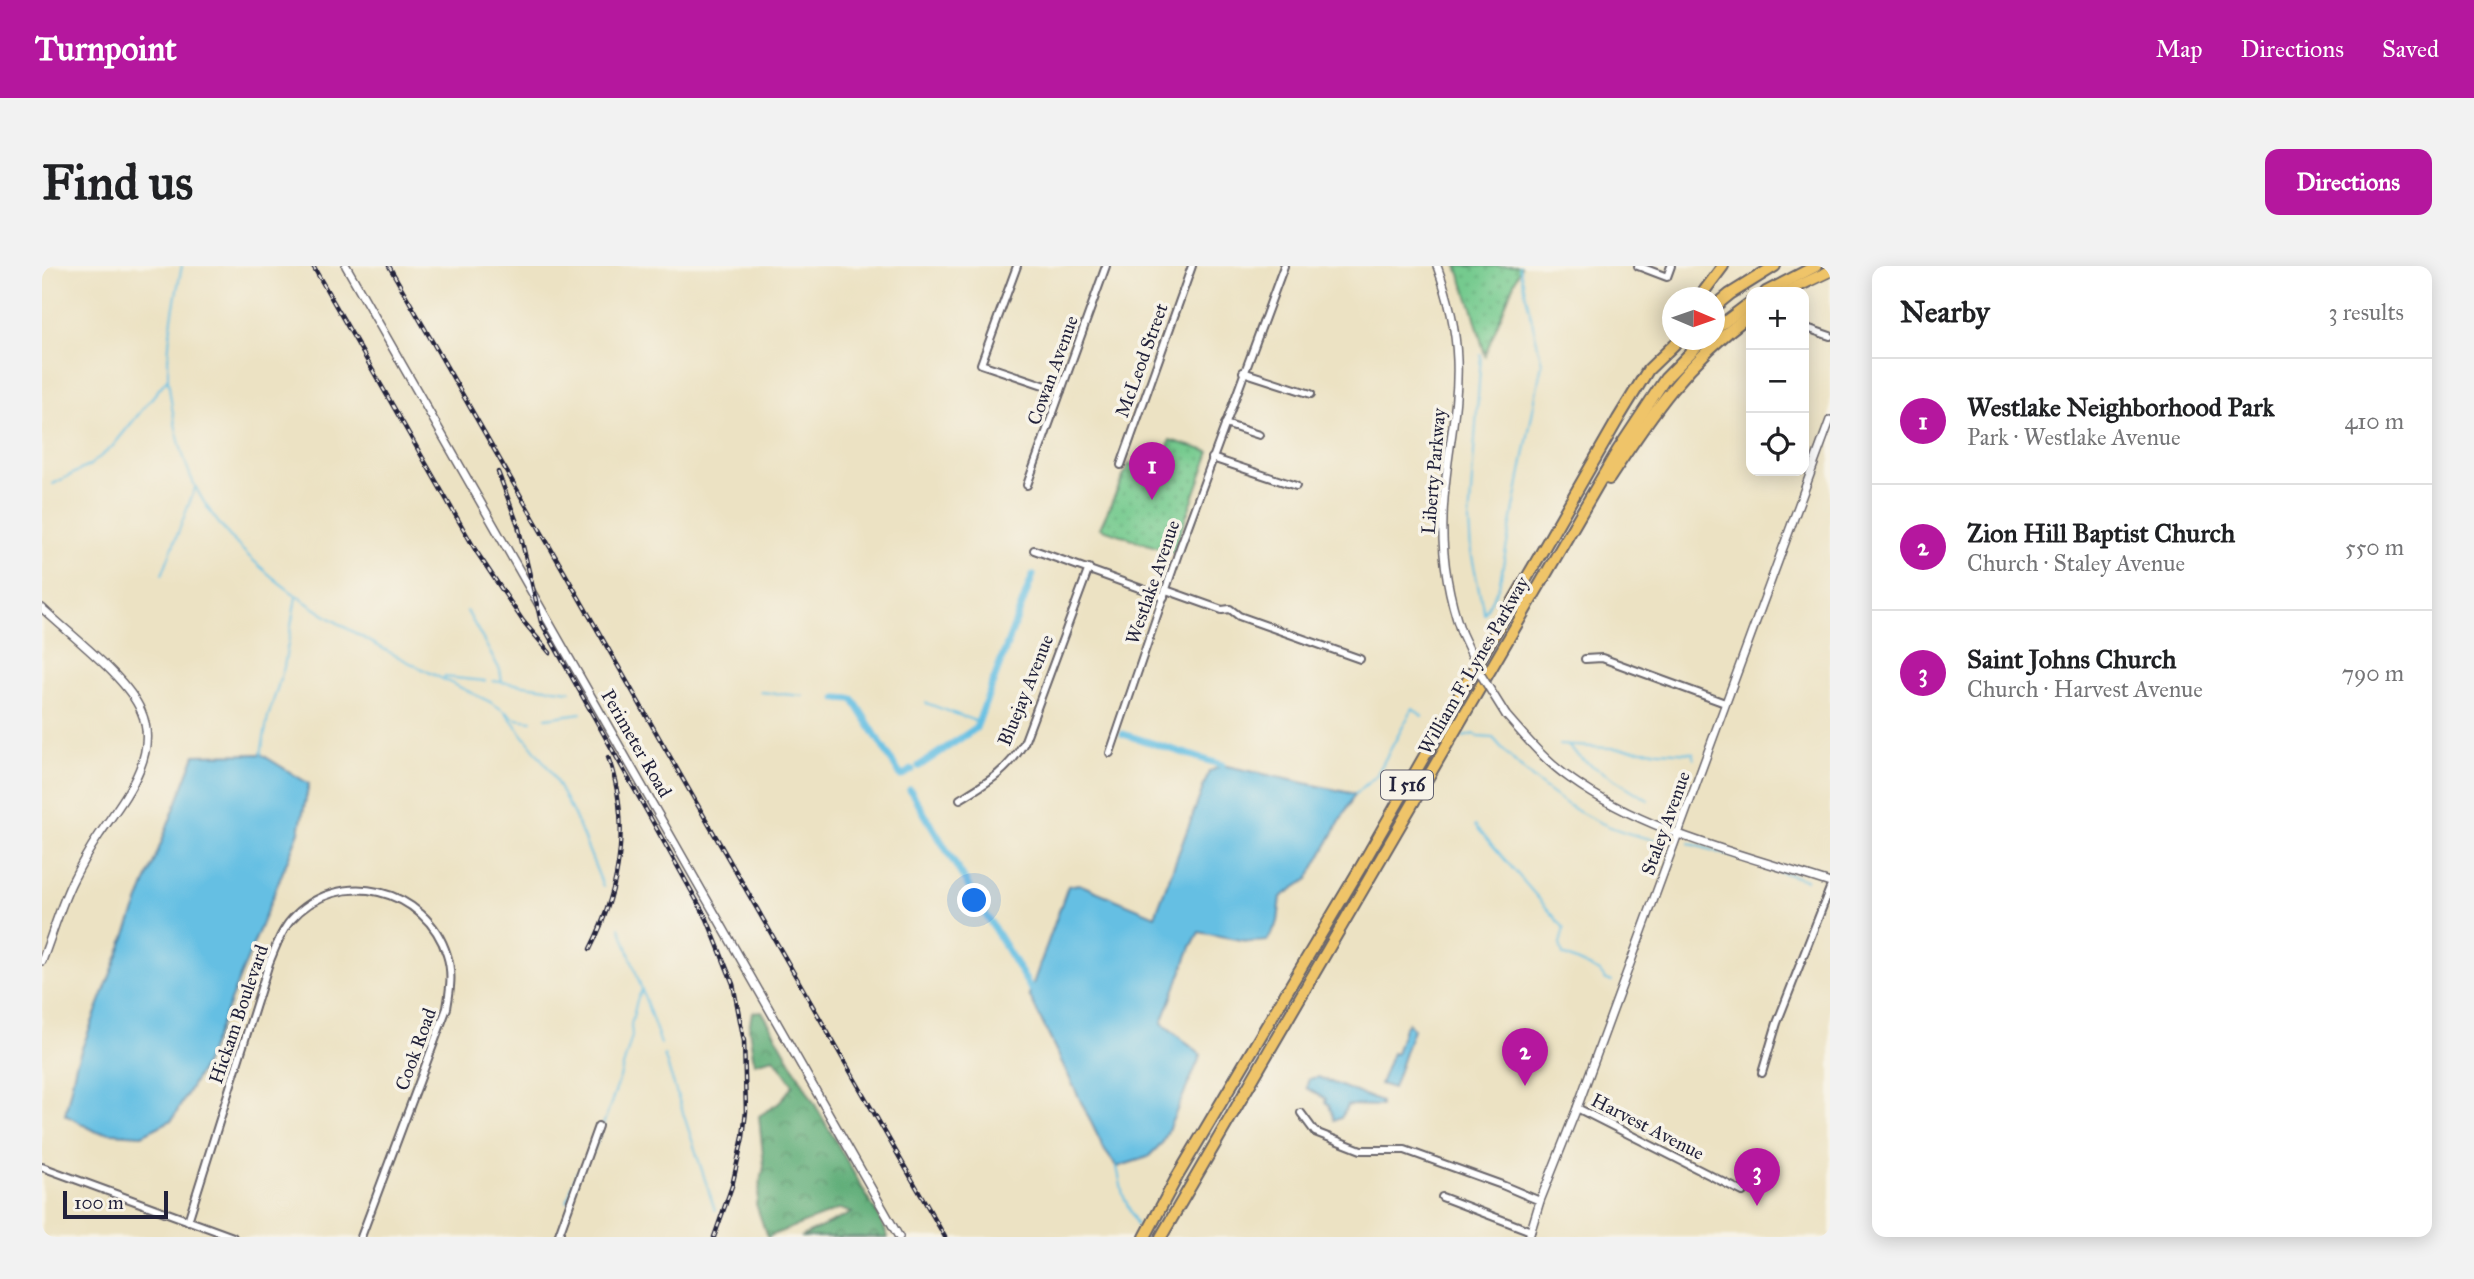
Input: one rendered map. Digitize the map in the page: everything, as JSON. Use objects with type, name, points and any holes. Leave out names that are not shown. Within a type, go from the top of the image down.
[{"type":"highway","points":[[1707,287],[1723,266]]},
{"type":"highway","points":[[1725,298],[1775,266]]},
{"type":"highway","points":[[1776,287],[1816,266]]},
{"type":"highway","points":[[1796,287],[1830,271]]},
{"type":"highway","points":[[1725,322],[1746,306]]},
{"type":"highway","points":[[1565,541],[1658,406],[1686,371],[1746,318]]},
{"type":"highway","points":[[1648,370],[1662,350]]},
{"type":"highway","name":"William F. Lynes Parkway","points":[[1145,1237],[1177,1177],[1362,865],[1506,611],[1648,370],[1669,350]]},
{"type":"highway","name":"William F. Lynes Parkway","points":[[1161,1237],[1565,541],[1650,400],[1665,379],[1693,350]]},
{"type":"street","name":"Perimeter Road","points":[[346,266],[899,1237]]},
{"type":"street","points":[[1017,266],[981,364],[1061,391]]},
{"type":"street","name":"Cowan Avenue","points":[[1027,485],[1106,266]]},
{"type":"street","name":"McLeod Street","points":[[1121,465],[1192,266]]},
{"type":"street","name":"Westlake Avenue","points":[[1110,752],[1212,458],[1284,266]]},
{"type":"street","name":"Liberty Parkway","points":[[1437,266],[1457,343],[1457,380],[1443,500],[1443,547],[1449,594],[1461,632],[1481,675],[1506,715],[1536,749],[1570,779],[1616,807],[1678,833],[1830,885]]},
{"type":"street","points":[[1638,266],[1667,277],[1671,266]]},
{"type":"street","points":[[1809,329],[1830,337]]},
{"type":"street","points":[[1243,372],[1311,394]]},
{"type":"street","name":"Staley Avenue","points":[[1530,1234],[1540,1200],[1577,1108],[1830,420]]},
{"type":"street","points":[[1225,424],[1259,435]]},
{"type":"street","points":[[1212,458],[1296,486]]},
{"type":"street","points":[[1034,550],[1165,594],[1222,610],[1230,609],[1239,616],[1360,659]]},
{"type":"street","name":"Bluejay Avenue","points":[[960,799],[1000,775],[1013,762],[1024,743],[1089,568]]},
{"type":"street","points":[[42,608],[96,656],[134,697],[143,713],[146,742],[142,765],[126,798],[98,836],[72,883],[42,961]]},
{"type":"street","points":[[1585,659],[1602,658],[1725,703]]},
{"type":"street","points":[[1762,1073],[1780,1016],[1830,885]]},
{"type":"street","name":"Hickam Boulevard","points":[[188,1221],[269,963],[288,923],[309,904],[336,892],[362,889],[386,893]]},
{"type":"street","name":"Cook Road","points":[[361,1237],[447,1008],[451,989],[448,956],[434,927],[416,909],[386,893]]},
{"type":"street","name":"Harvest Avenue","points":[[1577,1108],[1744,1192]]},
{"type":"street","points":[[1301,1113],[1315,1132],[1361,1150],[1405,1150],[1540,1200]]},
{"type":"street","points":[[558,1237],[598,1126]]},
{"type":"street","points":[[42,1167],[233,1237]]},
{"type":"street","points":[[1443,1197],[1530,1234]]},
{"type":"green space","points":[[1457,266],[1521,266],[1485,355],[1473,310]]},
{"type":"green space","points":[[1170,440],[1210,452],[1173,553],[1100,528],[1129,464],[1160,472]]},
{"type":"green space","points":[[762,1011],[888,1237],[800,1237],[852,1213],[840,1209],[767,1237],[756,1204],[764,1166],[759,1116],[779,1103],[793,1085],[774,1058],[754,1063],[749,1028],[752,1012]]},
{"type":"water","points":[[261,754],[309,784],[299,832],[205,1063],[172,1120],[142,1135],[97,1132],[65,1115],[76,1064],[195,755]]},
{"type":"water","points":[[1222,765],[1355,794],[1308,879],[1281,897],[1278,922],[1267,941],[1251,942],[1199,932],[1162,1023],[1201,1055],[1163,1142],[1148,1157],[1117,1167],[1105,1151],[1029,995],[1068,886],[1079,884],[1155,916],[1209,772]]},
{"type":"water","points":[[1408,1023],[1413,1029],[1393,1088],[1380,1084],[1392,1053],[1396,1054]]},
{"type":"water","points":[[1318,1077],[1381,1102],[1381,1106],[1348,1105],[1341,1118],[1334,1120],[1326,1099],[1307,1088],[1308,1079]]},
{"type":"waterway","points":[[53,484],[90,465],[112,447],[168,378],[170,335],[182,266]]},
{"type":"waterway","points":[[1484,614],[1499,586],[1542,363],[1519,266]]},
{"type":"waterway","points":[[1481,355],[1469,521],[1471,552],[1484,613]]},
{"type":"waterway","points":[[168,378],[177,433],[195,486],[219,523],[250,557],[286,588],[326,616],[411,663],[492,703],[516,719],[532,721]]},
{"type":"waterway","points":[[162,575],[195,488]]},
{"type":"waterway","points":[[919,766],[976,728],[1033,575]]},
{"type":"waterway","points":[[261,754],[268,717],[284,667],[296,597]]},
{"type":"waterway","points":[[467,611],[500,670],[502,682]]},
{"type":"waterway","points":[[444,677],[485,681]]},
{"type":"waterway","points":[[493,681],[570,691]]},
{"type":"waterway","points":[[760,692],[803,696]]},
{"type":"waterway","points":[[607,705],[618,696]]},
{"type":"waterway","points":[[837,698],[853,699],[901,776],[912,770]]},
{"type":"waterway","points":[[926,703],[978,722]]},
{"type":"waterway","points":[[1355,794],[1376,776],[1413,708],[1422,716]]},
{"type":"waterway","points":[[546,718],[581,713]]},
{"type":"waterway","points":[[507,714],[550,770],[575,817],[603,886]]},
{"type":"waterway","points":[[1123,734],[1222,765]]},
{"type":"waterway","points":[[1463,737],[1474,734],[1478,737],[1493,738],[1527,773],[1566,804],[1609,826],[1632,835],[1657,840]]},
{"type":"waterway","points":[[1559,745],[1693,753],[1694,759]]},
{"type":"waterway","points":[[1568,746],[1583,760],[1648,800]]},
{"type":"waterway","points":[[910,790],[1031,989]]},
{"type":"waterway","points":[[1475,825],[1564,928],[1560,944],[1563,955],[1600,972],[1605,979],[1612,982]]},
{"type":"waterway","points":[[1689,843],[1806,880]]},
{"type":"waterway","points":[[620,927],[661,1044]]},
{"type":"waterway","points":[[593,1152],[618,1084],[632,1036],[631,1025],[637,1000],[642,990]]},
{"type":"waterway","points":[[664,1055],[715,1210]]},
{"type":"waterway","points":[[1117,1167],[1123,1195],[1137,1226]]},
{"type":"waterway","points":[[567,1202],[577,1172]]},
{"type":"railway","points":[[313,266],[476,551],[523,621],[550,653]]},
{"type":"railway","points":[[389,266],[945,1237]]},
{"type":"railway","points":[[498,472],[518,525],[541,622],[707,919],[733,984],[744,1041],[746,1111],[732,1186],[714,1237]]},
{"type":"railway","points":[[590,949],[609,902],[619,854],[619,806],[608,757]]},
{"type":"place","name":"Westlake Neighborhood Park","points":[[1152,500]]},
{"type":"place","name":"Zion Hill Baptist Church","points":[[1525,1086]]},
{"type":"place","name":"Saint Johns Church","points":[[1757,1206]]}]
